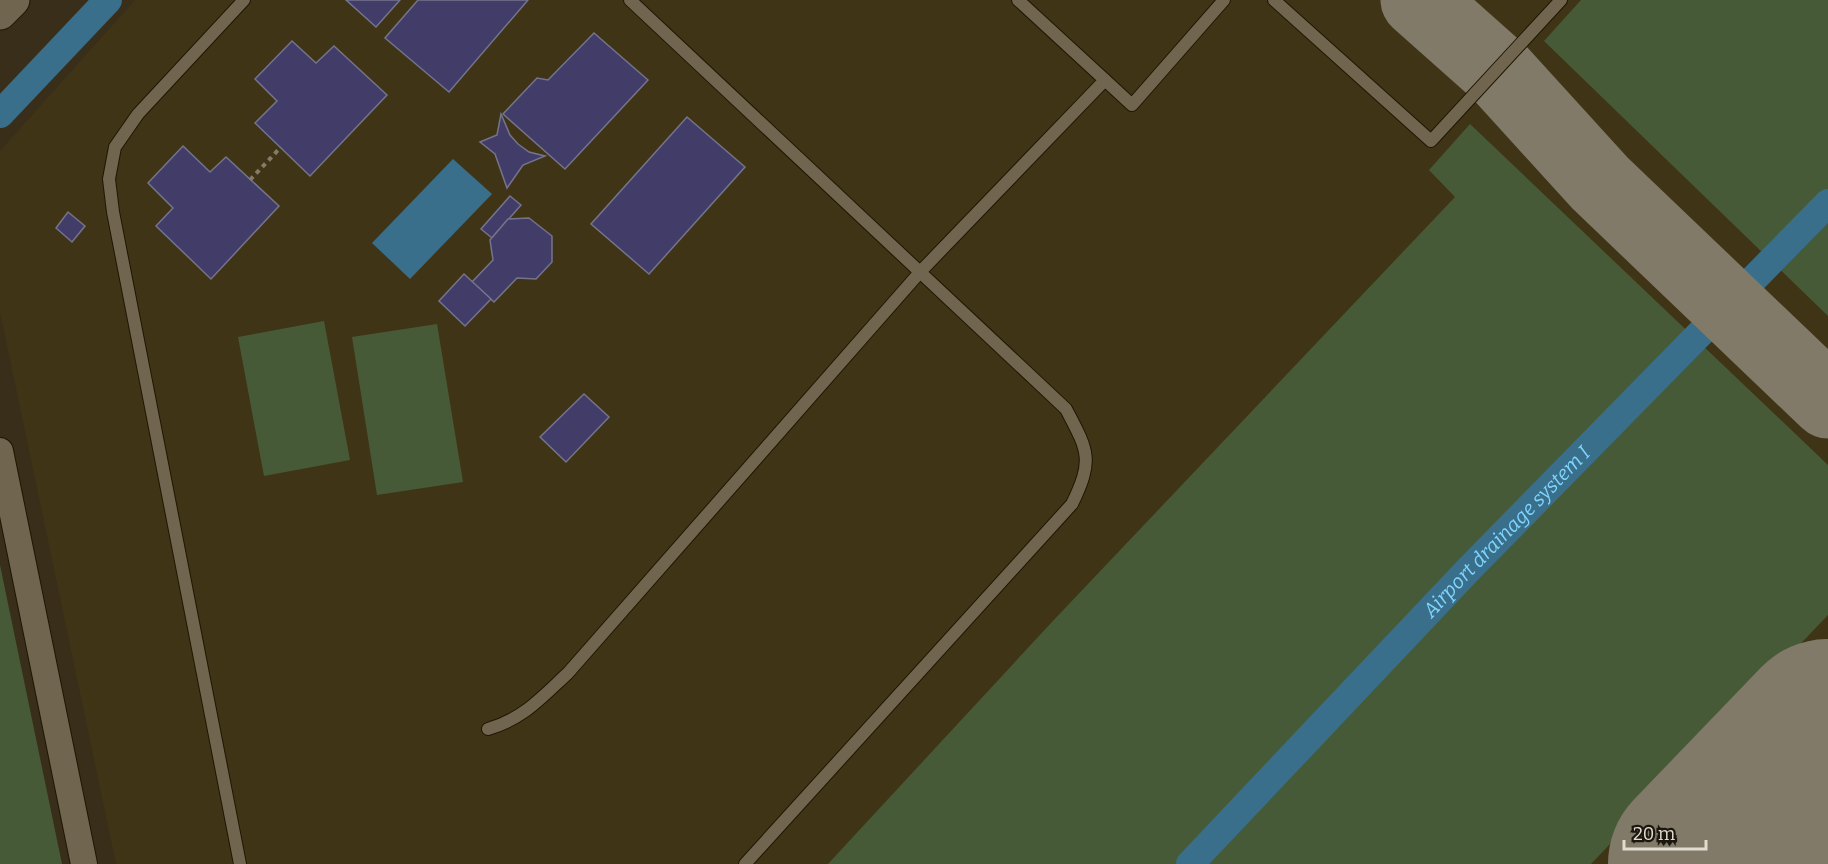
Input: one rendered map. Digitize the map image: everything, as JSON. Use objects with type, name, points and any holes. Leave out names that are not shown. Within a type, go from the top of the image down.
[{"type":"main road","points":[[0,13],[13,0]]},
{"type":"street","points":[[0,451],[84,864]]},
{"type":"lane","points":[[240,864],[113,213],[109,179],[115,147],[138,114],[244,0]]},
{"type":"lane","points":[[630,0],[921,271],[1065,409],[1084,443],[1086,474],[1072,504],[745,864]]},
{"type":"lane","points":[[1018,0],[1132,105],[1224,0]]},
{"type":"lane","points":[[1274,0],[1431,141],[1561,0]]},
{"type":"lane","points":[[488,729],[510,723],[527,711],[568,673],[921,271],[1105,80]]},
{"type":"path","points":[[250,180],[280,147]]},
{"type":"shaded area","points":[[135,0],[1828,0],[1828,864],[116,864],[0,312],[0,151]]},
{"type":"green space","points":[[1581,0],[1828,0],[1828,316],[1544,41]]},
{"type":"green space","points":[[1470,124],[1828,465],[1828,615],[1591,864],[828,864],[1051,623],[1455,197],[1429,170]]},
{"type":"green space","points":[[324,321],[350,460],[264,476],[238,337]]},
{"type":"green space","points":[[437,324],[463,482],[377,495],[352,337]]},
{"type":"green space","points":[[0,565],[62,864],[0,864]]},
{"type":"water","points":[[453,159],[492,194],[410,279],[372,243]]},
{"type":"building","points":[[346,0],[400,0],[376,27]]},
{"type":"building","points":[[418,0],[528,0],[449,92],[385,38]]},
{"type":"building","points":[[594,33],[648,80],[565,169],[503,114],[537,78],[548,80]]},
{"type":"building","points":[[292,41],[316,63],[334,46],[387,95],[310,176],[255,123],[277,101],[255,79]]},
{"type":"building","points":[[501,114],[510,135],[518,144],[529,152],[545,156],[523,165],[507,188],[495,154],[480,142],[497,135]]},
{"type":"building","points":[[687,117],[745,167],[649,274],[591,224]]},
{"type":"building","points":[[183,146],[210,172],[226,157],[279,206],[211,279],[156,226],[173,208],[148,183]]},
{"type":"building","points":[[510,196],[521,205],[492,238],[481,229]]},
{"type":"building","points":[[68,212],[85,226],[72,242],[56,228]]},
{"type":"building","points":[[529,218],[552,236],[552,262],[536,279],[517,278],[494,302],[472,282],[493,260],[490,240],[508,219]]},
{"type":"building","points":[[464,274],[491,299],[465,326],[439,301]]},
{"type":"building","points":[[584,394],[609,417],[566,462],[540,437]]},
{"type":"waterway","points":[[0,114],[108,0]]},
{"type":"waterway","name":"Airport drainage system I","points":[[1190,864],[1469,569],[1828,203]]},
{"type":"taxiway","points":[[1418,0],[1499,72],[1600,183],[1828,401]]},
{"type":"runway","points":[[1701,864],[1828,732]]}]
